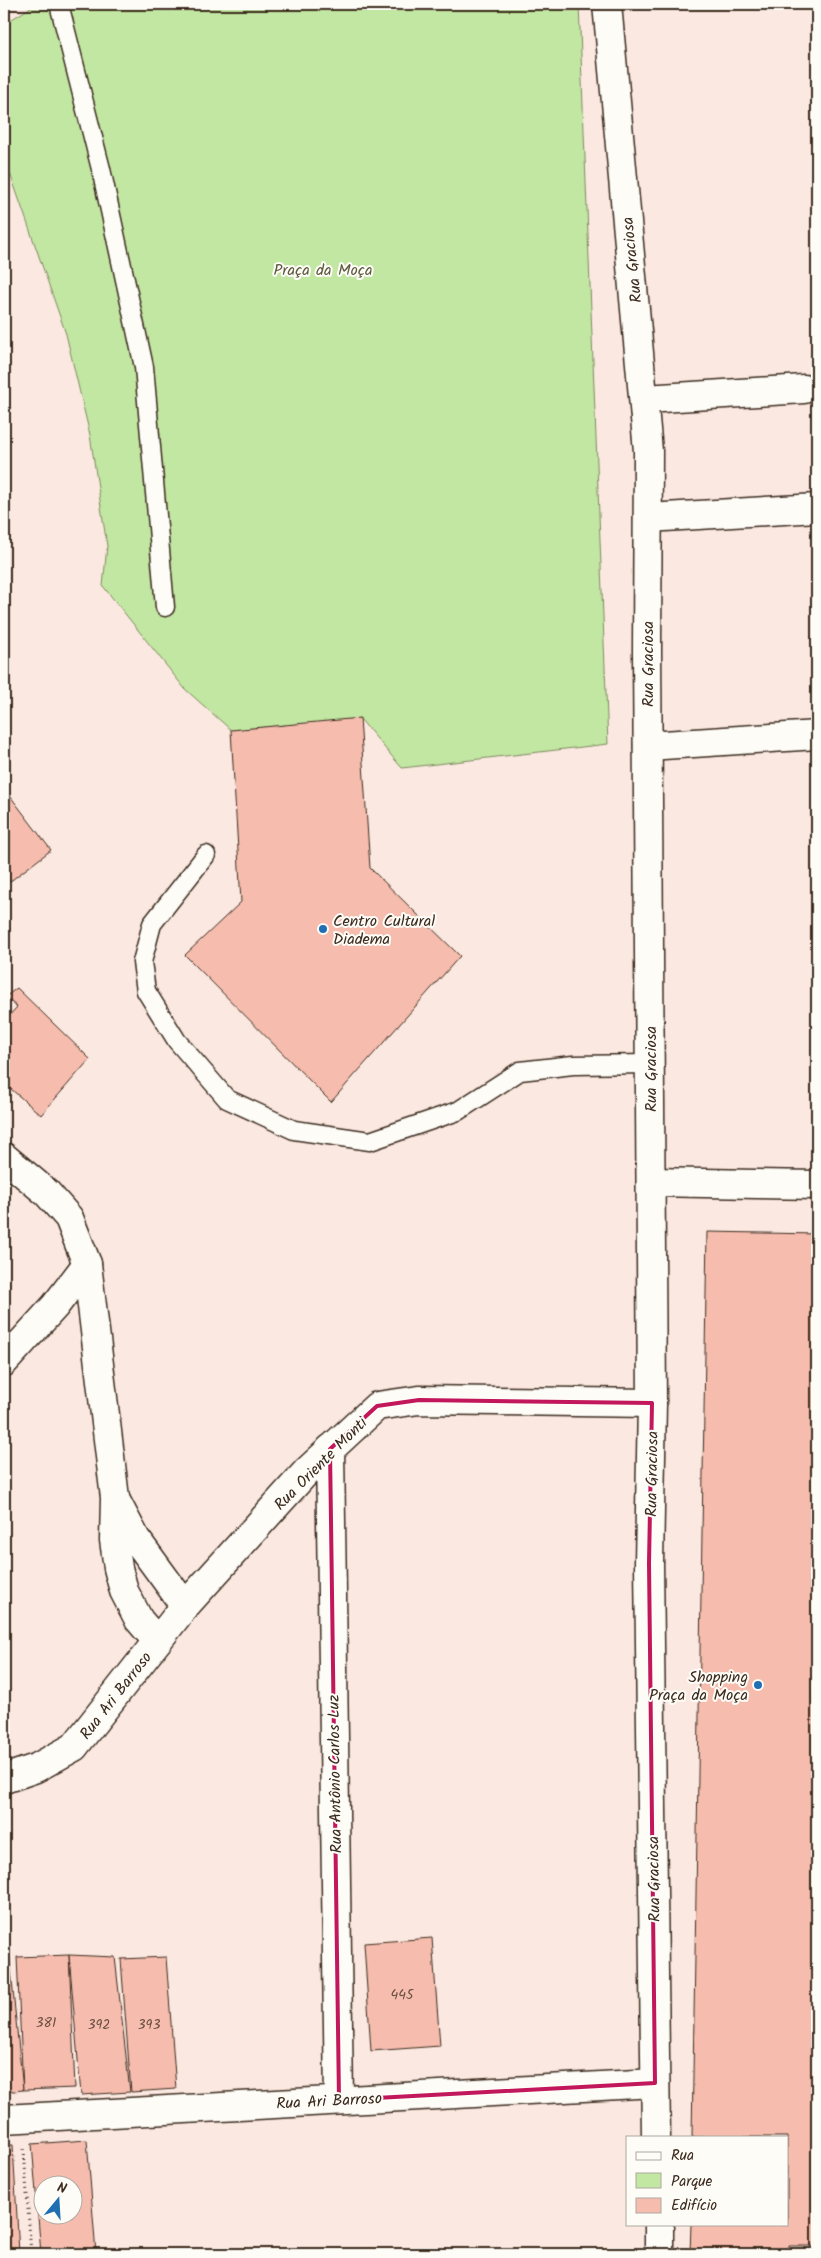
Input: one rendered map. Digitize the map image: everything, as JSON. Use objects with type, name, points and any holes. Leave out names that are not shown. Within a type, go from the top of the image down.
[{"type":"street","name":"Rua Graciosa","points":[[607,4],[645,399],[648,451],[652,1403],[649,1563],[656,2136]]},
{"type":"street","points":[[645,399],[804,389]]},
{"type":"street","points":[[648,518],[817,508]]},
{"type":"street","points":[[648,746],[817,735]]},
{"type":"street","points":[[4,1157],[47,1192],[69,1218],[87,1264],[115,1498],[114,1540],[122,1583],[139,1620],[157,1641]]},
{"type":"street","points":[[651,1182],[817,1185]]},
{"type":"street","points":[[4,1362],[55,1306],[87,1264]]},
{"type":"street","name":"Rua Oriente Monti","points":[[185,1606],[330,1449],[377,1406],[419,1400],[652,1403]]},
{"type":"street","name":"Rua Antônio Carlos Luz","points":[[330,1449],[339,2100]]},
{"type":"street","points":[[115,1498],[136,1539],[185,1606]]},
{"type":"street","name":"Rua Ari Barroso","points":[[4,1779],[36,1768],[74,1747],[185,1606]]},
{"type":"street","name":"Rua Ari Barroso","points":[[13,2119],[655,2083]]},
{"type":"street","points":[[659,2226],[659,2254]]},
{"type":"lane","points":[[59,4],[101,170],[144,367],[165,607]]},
{"type":"lane","points":[[206,855],[152,924],[142,962],[146,991],[177,1041],[227,1099],[294,1130],[370,1141],[458,1112],[520,1072],[573,1066],[650,1064]]},
{"type":"path","points":[[13,2119],[31,2254]]},
{"type":"highlighted area","points":[[419,1400],[652,1403],[649,1563],[655,2083],[339,2100],[330,1449],[377,1406]]},
{"type":"green space","name":"Praça da Moça","points":[[36,4],[579,4],[608,744],[402,768],[360,719],[231,730],[185,689],[103,586],[107,546],[90,435],[66,334],[4,156],[4,24]]},
{"type":"building","name":"Centro Cultural Diadema","points":[[360,718],[370,868],[460,956],[331,1102],[185,955],[241,902],[231,730]]},
{"type":"building","points":[[4,788],[51,850],[4,886]]},
{"type":"building","points":[[17,988],[90,1059],[41,1115],[4,1083],[4,1021],[17,1007],[5,997]]},
{"type":"building","name":"Shopping Praça da Moça","points":[[707,1232],[817,1234],[817,2246],[789,2246],[789,2254],[690,2254],[691,2226],[788,2226],[788,2136],[692,2136]]},
{"type":"building","points":[[432,1938],[440,2046],[371,2051],[364,1943]]},
{"type":"building","points":[[4,1951],[9,1951],[23,2090],[4,2092]]},
{"type":"building","points":[[69,1955],[75,2088],[23,2090],[17,1957]]},
{"type":"building","points":[[69,1955],[115,1957],[130,2092],[81,2095]]},
{"type":"building","points":[[166,1957],[176,2089],[131,2092],[121,1959]]},
{"type":"building","points":[[87,2140],[96,2254],[41,2254],[39,2226],[82,2226],[82,2176],[35,2176],[32,2144]]},
{"type":"building","points":[[4,2145],[13,2145],[19,2254],[4,2254]]},
{"type":"building","points":[[371,2249],[372,2254],[308,2254],[308,2251]]},
{"type":"place","name":"Centro Cultural Diadema","points":[[323,929]]},
{"type":"place","name":"Shopping Praça da Moça","points":[[758,1685]]}]
